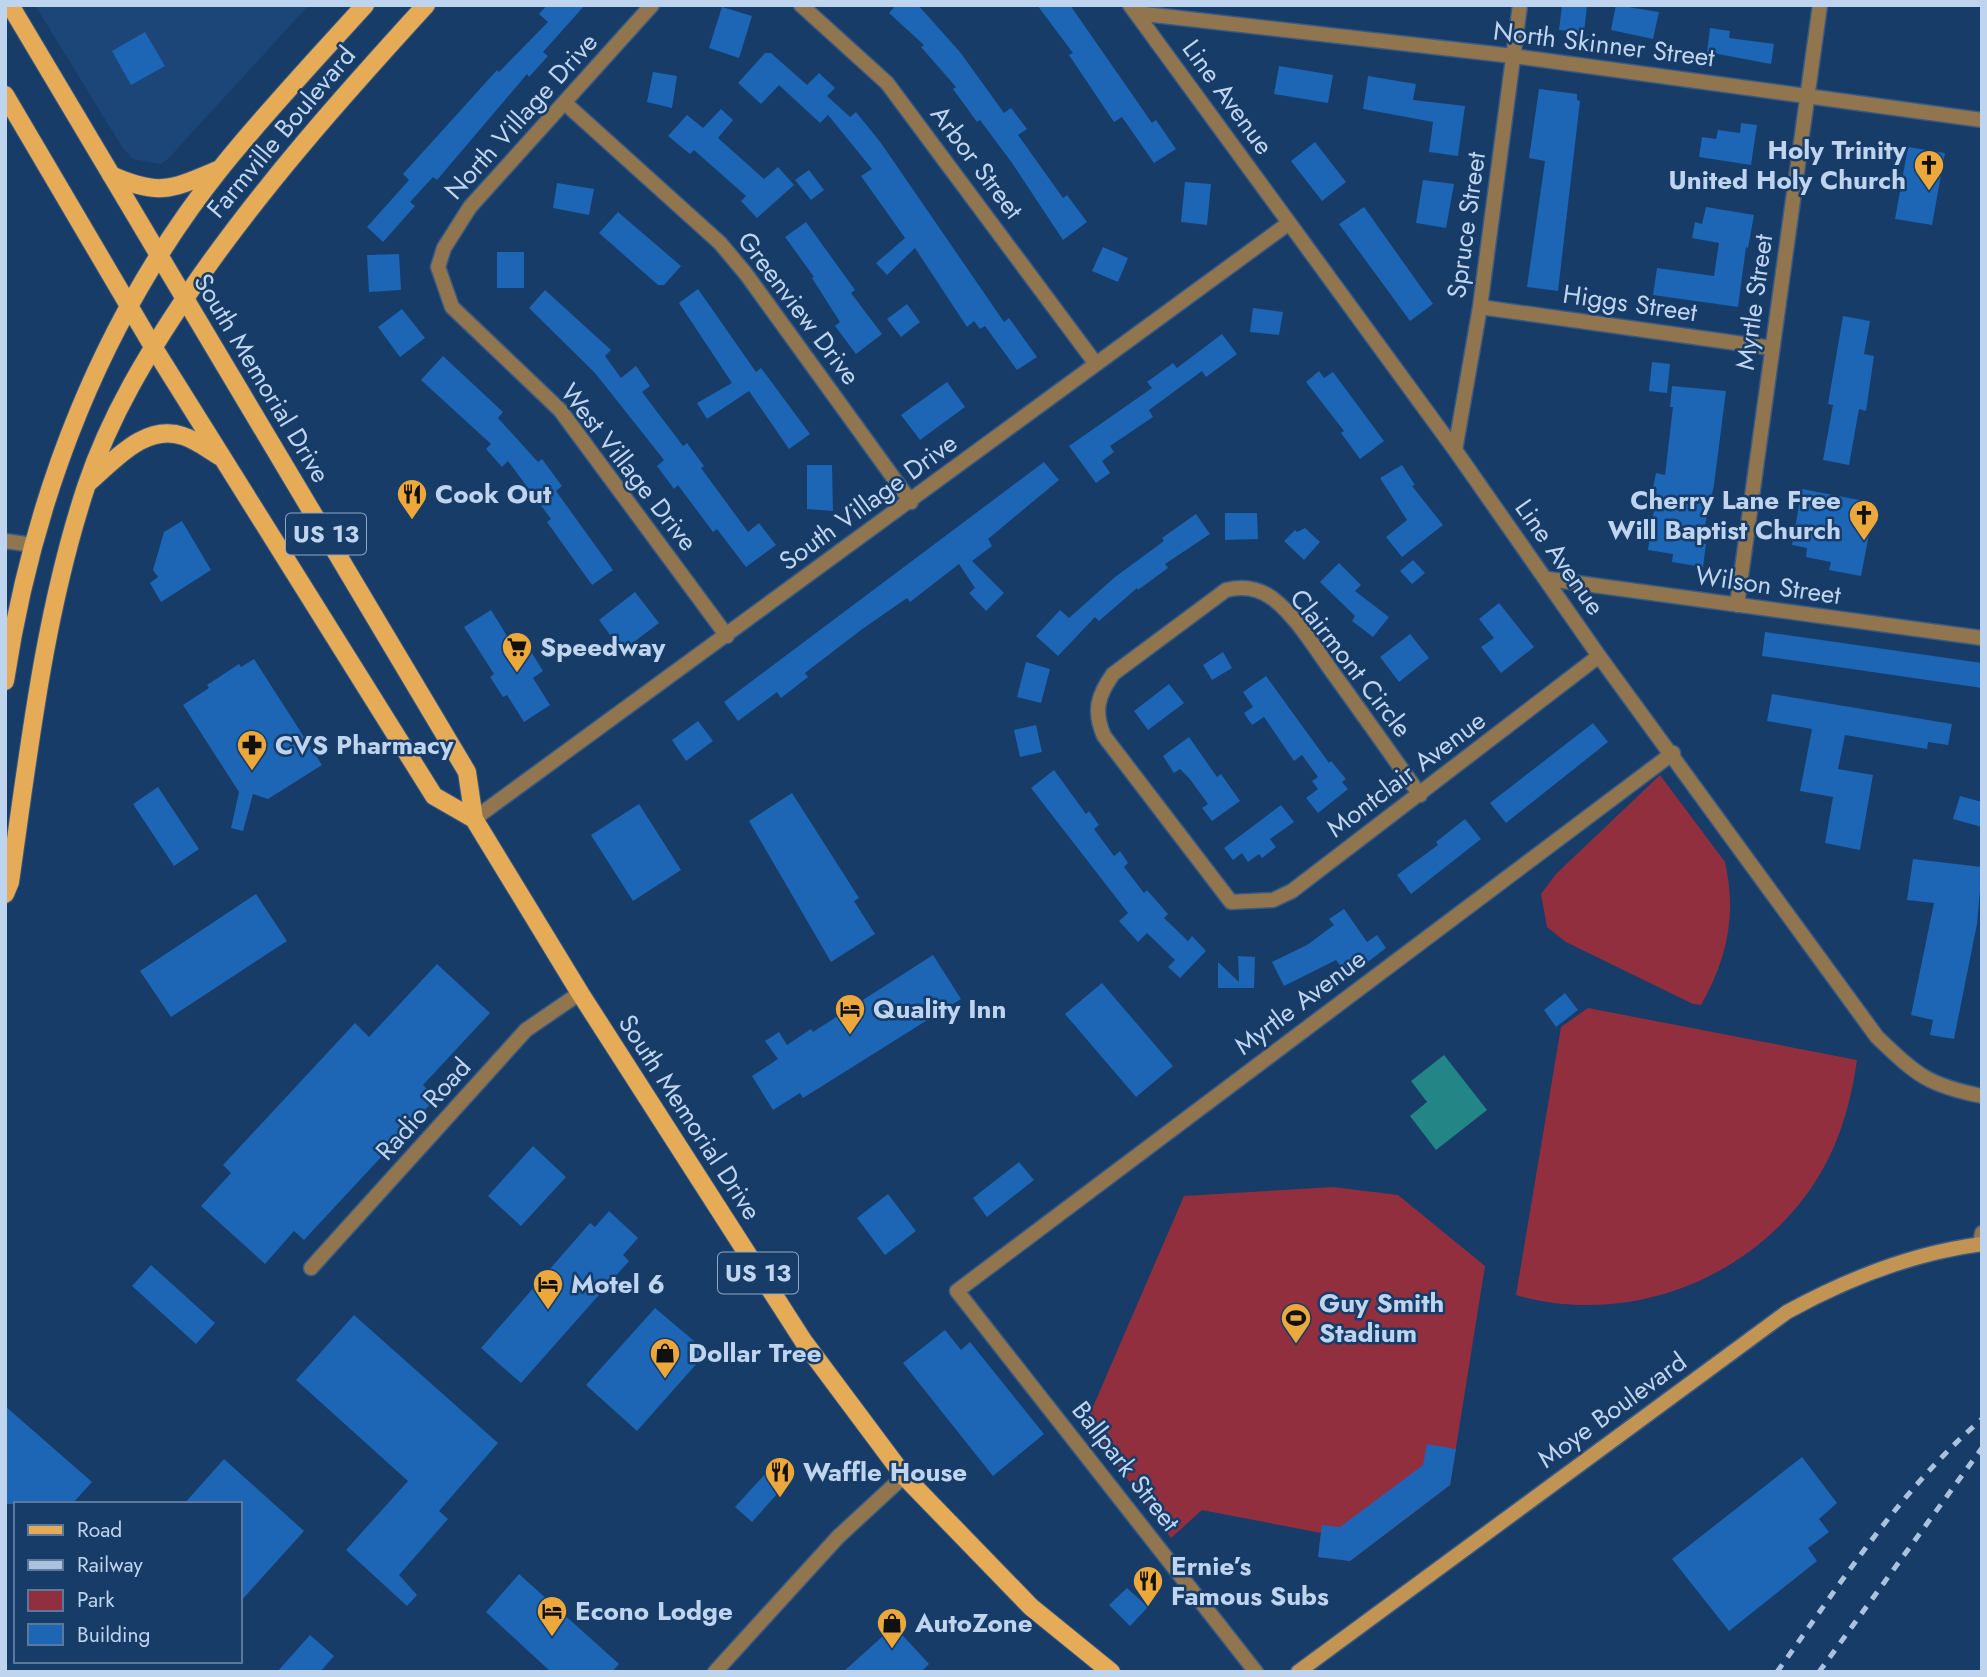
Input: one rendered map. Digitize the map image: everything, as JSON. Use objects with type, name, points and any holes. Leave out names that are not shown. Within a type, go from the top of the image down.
[{"type":"main road","name":"South Memorial Drive","points":[[9,5],[467,772],[474,819],[580,993],[786,1316],[904,1476],[1031,1607],[1111,1672]]},
{"type":"main road","name":"Farmville Boulevard","points":[[5,681],[33,545],[76,415],[102,356],[159,256],[220,169],[365,5]]},
{"type":"main road","name":"Farmville Boulevard","points":[[5,894],[10,882],[51,629],[67,550],[86,485],[128,388],[152,345],[278,173],[426,5]]},
{"type":"main road","name":"South Memorial Drive","points":[[5,95],[131,305],[152,345],[434,796],[474,819]]},
{"type":"main road","points":[[111,175],[141,188],[162,190],[220,169]]},
{"type":"main road","points":[[86,485],[127,449],[161,434],[182,436],[222,458]]},
{"type":"main road","name":"Moye Boulevard","points":[[1298,1672],[1787,1312],[1833,1286],[1907,1258],[1981,1240]]},
{"type":"street","name":"North Village Drive","points":[[438,267],[444,248],[470,207],[566,104],[652,5]]},
{"type":"street","name":"Arbor Street","points":[[802,5],[887,83],[1097,364]]},
{"type":"street","name":"Spruce Street","points":[[1455,450],[1480,307],[1520,5]]},
{"type":"street","name":"Myrtle Street","points":[[1737,605],[1819,5]]},
{"type":"street","name":"North Skinner Street","points":[[1133,9],[1513,56],[1982,120]]},
{"type":"street","name":"Line Avenue","points":[[1133,9],[1548,579],[1599,656],[1673,753],[1878,1037],[1913,1071],[1944,1089],[1982,1096]]},
{"type":"street","name":"Greenview Drive","points":[[566,104],[720,243],[746,274],[911,502]]},
{"type":"street","name":"South Village Drive","points":[[474,819],[1289,223]]},
{"type":"street","name":"West Village Drive","points":[[438,267],[452,307],[560,410],[727,636]]},
{"type":"street","name":"Higgs Street","points":[[1480,307],[1772,348]]},
{"type":"street","points":[[5,541],[33,545]]},
{"type":"street","name":"Wilson Street","points":[[1548,579],[1982,638]]},
{"type":"street","name":"Clairmont Circle","points":[[1231,902],[1104,736],[1096,707],[1102,690],[1113,674],[1226,590],[1240,586],[1257,590],[1271,598],[1288,614],[1420,794]]},
{"type":"street","name":"Montclair Avenue","points":[[1231,902],[1273,900],[1292,891],[1599,656]]},
{"type":"street","name":"Myrtle Avenue","points":[[957,1291],[1673,753]]},
{"type":"street","name":"Radio Road","points":[[311,1268],[526,1030],[580,993]]},
{"type":"street","name":"Ballpark Street","points":[[957,1291],[1256,1672]]},
{"type":"street","points":[[715,1672],[838,1538],[904,1476]]},
{"type":"shaded area","points":[[35,5],[309,5],[167,160],[160,164],[133,159],[122,147]]},
{"type":"shaded area","points":[[1444,1055],[1487,1110],[1436,1150],[1410,1116],[1427,1102],[1411,1081]]},
{"type":"green space","points":[[1660,775],[1725,862],[1730,900],[1727,936],[1717,971],[1701,1005],[1693,1004],[1566,942],[1547,927],[1541,894],[1556,874]]},
{"type":"green space","points":[[1588,1008],[1857,1060],[1845,1115],[1824,1167],[1799,1205],[1768,1237],[1732,1263],[1692,1284],[1650,1298],[1606,1304],[1561,1304],[1516,1295],[1561,1027]]},
{"type":"green space","name":"Guy Smith Stadium","points":[[1333,1187],[1398,1195],[1485,1266],[1450,1485],[1350,1561],[1318,1557],[1321,1533],[1202,1510],[1171,1538],[1086,1423],[1184,1196]]},
{"type":"building","points":[[547,5],[585,5],[543,52],[548,56],[529,77],[527,74],[437,180],[433,177],[410,202],[415,206],[383,242],[367,227],[409,180],[403,174],[497,70],[499,72],[548,22],[539,14]]},
{"type":"building","points":[[896,5],[918,5],[960,52],[1004,113],[1011,108],[1027,129],[1018,135],[1063,198],[1067,195],[1087,222],[1063,240],[1012,163],[980,120],[977,122],[953,89],[956,87],[921,47],[924,45],[889,13]]},
{"type":"building","points":[[1037,5],[1070,5],[1152,123],[1156,120],[1176,149],[1154,163],[1122,117],[1114,122],[1069,55],[1073,53]]},
{"type":"building","points":[[1562,5],[1587,5],[1584,33],[1559,30]]},
{"type":"building","points":[[1616,5],[1659,12],[1653,39],[1611,30]]},
{"type":"building","points":[[722,7],[752,16],[739,58],[709,48]]},
{"type":"building","points":[[1710,28],[1730,31],[1729,38],[1774,44],[1771,64],[1707,52]]},
{"type":"building","points":[[145,32],[165,66],[131,85],[112,51]]},
{"type":"building","points":[[765,53],[771,53],[807,85],[819,73],[835,88],[827,96],[850,117],[856,112],[881,143],[1004,322],[1009,318],[1037,357],[1017,370],[985,326],[980,329],[974,321],[967,327],[915,248],[887,275],[876,263],[905,238],[861,176],[872,169],[828,115],[820,123],[779,85],[761,104],[738,83]]},
{"type":"building","points":[[1279,66],[1333,75],[1328,103],[1274,94]]},
{"type":"building","points":[[653,72],[677,76],[672,108],[647,102]]},
{"type":"building","points":[[1368,76],[1416,84],[1413,100],[1465,106],[1458,156],[1429,152],[1433,122],[1363,109]]},
{"type":"building","points":[[1539,89],[1577,94],[1577,100],[1580,101],[1558,291],[1527,287],[1545,161],[1529,158]]},
{"type":"building","points":[[721,109],[733,120],[718,138],[764,179],[778,167],[794,185],[757,218],[741,201],[746,196],[694,150],[690,154],[668,136],[687,115],[703,128]]},
{"type":"building","points":[[1741,123],[1757,125],[1751,165],[1699,157],[1702,137],[1716,139],[1718,130],[1740,133]]},
{"type":"building","points":[[1315,142],[1346,182],[1322,201],[1291,161]]},
{"type":"building","points":[[1908,147],[1945,153],[1932,225],[1895,219]]},
{"type":"building","points":[[809,170],[824,190],[811,200],[795,180]]},
{"type":"building","points":[[1423,180],[1454,184],[1446,228],[1416,223]]},
{"type":"building","points":[[1185,182],[1211,184],[1207,225],[1181,222]]},
{"type":"building","points":[[557,183],[594,189],[589,215],[553,208]]},
{"type":"building","points":[[1364,207],[1433,304],[1410,321],[1339,224]]},
{"type":"building","points":[[1706,207],[1754,215],[1748,248],[1746,247],[1738,307],[1653,295],[1657,268],[1714,276],[1719,243],[1692,238],[1695,222],[1702,224]]},
{"type":"building","points":[[618,212],[681,266],[664,285],[658,285],[599,233]]},
{"type":"building","points":[[806,222],[855,290],[851,293],[882,334],[856,354],[835,326],[840,322],[812,278],[814,277],[785,237]]},
{"type":"building","points":[[1103,247],[1128,258],[1118,282],[1092,271]]},
{"type":"building","points":[[497,252],[524,252],[524,288],[497,288]]},
{"type":"building","points":[[399,254],[401,290],[369,292],[367,255]]},
{"type":"building","points":[[698,289],[756,372],[761,368],[810,434],[789,449],[749,391],[707,419],[697,403],[732,383],[679,303]]},
{"type":"building","points":[[545,290],[611,350],[605,356],[621,378],[636,366],[650,386],[642,392],[683,446],[687,443],[704,466],[701,468],[748,532],[759,523],[776,545],[746,567],[717,529],[713,532],[678,485],[674,489],[657,466],[664,460],[595,373],[529,308]]},
{"type":"building","points":[[907,304],[920,322],[901,337],[887,319]]},
{"type":"building","points":[[1253,308],[1283,312],[1279,335],[1250,332]]},
{"type":"building","points":[[402,309],[425,338],[400,357],[378,327]]},
{"type":"building","points":[[1843,316],[1870,321],[1864,354],[1874,356],[1866,411],[1859,409],[1849,465],[1823,460],[1833,405],[1828,404]]},
{"type":"building","points":[[1222,334],[1237,354],[1206,377],[1202,371],[1149,410],[1153,417],[1110,446],[1114,452],[1102,461],[1110,473],[1096,483],[1069,446],[1152,388],[1147,382],[1173,363],[1177,368]]},
{"type":"building","points":[[443,356],[503,412],[498,418],[538,462],[542,459],[562,486],[556,491],[613,570],[592,585],[547,522],[551,519],[508,461],[502,467],[486,449],[491,444],[421,380]]},
{"type":"building","points":[[1652,362],[1670,364],[1667,393],[1649,391]]},
{"type":"building","points":[[1319,371],[1324,378],[1333,372],[1384,441],[1360,459],[1341,433],[1344,431],[1306,382]]},
{"type":"building","points":[[947,382],[965,407],[920,440],[901,415]]},
{"type":"building","points":[[1672,386],[1726,391],[1714,485],[1701,543],[1706,544],[1703,567],[1672,562],[1673,554],[1648,550],[1655,504],[1650,503],[1656,473],[1665,475],[1673,407],[1670,407]]},
{"type":"building","points":[[1044,462],[1059,480],[988,539],[992,546],[972,561],[1004,593],[986,611],[969,593],[975,588],[959,564],[910,602],[907,598],[861,630],[805,673],[808,677],[781,698],[777,692],[738,721],[724,702]]},
{"type":"building","points":[[807,465],[832,465],[833,511],[807,509]]},
{"type":"building","points":[[1402,465],[1415,485],[1412,486],[1443,525],[1402,557],[1386,537],[1407,520],[1380,478]]},
{"type":"building","points":[[1802,489],[1875,503],[1861,576],[1829,570],[1831,562],[1806,557],[1807,548],[1792,545]]},
{"type":"building","points":[[1225,513],[1257,513],[1258,539],[1225,540]]},
{"type":"building","points":[[1196,514],[1210,534],[1165,564],[1168,568],[1138,590],[1137,588],[1099,621],[1095,617],[1058,656],[1036,636],[1060,610],[1069,618],[1115,577],[1164,541],[1162,538]]},
{"type":"building","points":[[182,521],[211,570],[161,602],[150,583],[158,577],[153,570],[164,532]]},
{"type":"building","points":[[1305,528],[1320,542],[1304,560],[1284,541],[1295,530],[1297,532]]},
{"type":"building","points":[[1413,560],[1425,573],[1412,584],[1400,571]]},
{"type":"building","points":[[1339,563],[1361,585],[1355,591],[1389,617],[1373,637],[1352,621],[1355,616],[1320,582]]},
{"type":"building","points":[[635,592],[659,623],[622,651],[599,620]]},
{"type":"building","points":[[1499,603],[1534,647],[1501,673],[1481,647],[1494,638],[1479,619]]},
{"type":"building","name":"Speedway","points":[[491,610],[520,657],[530,650],[543,671],[533,678],[550,705],[524,722],[507,695],[503,697],[490,677],[494,674],[464,627]]},
{"type":"building","points":[[1765,632],[1982,663],[1982,688],[1762,656]]},
{"type":"building","points":[[1410,634],[1429,658],[1399,682],[1380,657]]},
{"type":"building","points":[[1223,652],[1232,668],[1212,680],[1203,665]]},
{"type":"building","name":"CVS Pharmacy","points":[[254,659],[322,765],[268,799],[253,794],[243,831],[231,828],[239,792],[183,705],[239,664],[241,667]]},
{"type":"building","points":[[1026,662],[1050,669],[1041,703],[1017,697]]},
{"type":"building","points":[[1266,676],[1329,763],[1331,761],[1346,779],[1342,782],[1348,789],[1318,813],[1306,798],[1318,789],[1312,781],[1318,777],[1302,755],[1294,761],[1264,717],[1252,725],[1244,713],[1253,707],[1243,692]]},
{"type":"building","points":[[1169,684],[1184,703],[1148,730],[1134,711]]},
{"type":"building","points":[[1772,694],[1952,724],[1948,745],[1928,742],[1927,749],[1845,735],[1838,769],[1873,775],[1860,850],[1825,843],[1833,797],[1800,791],[1812,729],[1767,721]]},
{"type":"building","points":[[698,721],[713,741],[686,761],[672,740]]},
{"type":"building","points":[[1593,723],[1608,742],[1506,823],[1490,803]]},
{"type":"building","points":[[1036,725],[1042,752],[1020,757],[1014,730]]},
{"type":"building","points":[[1189,737],[1217,777],[1221,774],[1240,801],[1212,821],[1202,808],[1208,804],[1189,778],[1180,769],[1174,773],[1163,756]]},
{"type":"building","points":[[1054,770],[1086,814],[1089,811],[1099,825],[1094,829],[1114,856],[1120,851],[1128,863],[1124,867],[1144,893],[1147,890],[1168,914],[1164,918],[1188,941],[1192,936],[1206,951],[1180,978],[1168,967],[1175,960],[1147,933],[1138,942],[1119,921],[1128,913],[1031,788]]},
{"type":"building","points":[[158,787],[199,849],[174,866],[133,804]]},
{"type":"building","points":[[792,793],[859,898],[854,901],[875,934],[831,962],[749,821]]},
{"type":"building","points":[[1960,796],[1982,802],[1982,827],[1953,819]]},
{"type":"building","points":[[639,804],[681,870],[633,901],[591,835]]},
{"type":"building","points":[[1281,805],[1294,822],[1270,839],[1276,847],[1262,858],[1259,854],[1248,862],[1242,853],[1233,860],[1224,848]]},
{"type":"building","points":[[1465,819],[1481,839],[1411,894],[1397,875],[1438,845],[1436,842]]},
{"type":"building","points":[[1913,859],[1982,867],[1977,924],[1954,1039],[1930,1035],[1933,1020],[1911,1015],[1934,903],[1907,900]]},
{"type":"building","points":[[256,894],[287,941],[171,1017],[140,971]]},
{"type":"building","points":[[1344,909],[1367,942],[1377,935],[1386,948],[1348,977],[1336,960],[1284,986],[1272,962],[1307,945],[1334,925],[1329,919]]},
{"type":"building","name":"Quality Inn","points":[[933,955],[961,999],[803,1098],[800,1093],[773,1110],[752,1076],[778,1059],[765,1041],[779,1032],[787,1045],[811,1029],[813,1032]]},
{"type":"building","points":[[1238,956],[1255,957],[1254,988],[1218,988],[1218,962],[1239,982]]},
{"type":"building","points":[[437,964],[490,1013],[423,1085],[436,1098],[304,1240],[294,1231],[265,1264],[201,1206],[231,1173],[223,1165],[355,1023],[369,1037]]},
{"type":"building","points":[[1102,983],[1173,1066],[1136,1097],[1065,1014]]},
{"type":"building","points":[[1565,993],[1578,1010],[1556,1027],[1544,1010]]},
{"type":"building","points":[[533,1146],[566,1177],[521,1226],[488,1196]]},
{"type":"building","points":[[1019,1162],[1034,1180],[987,1217],[973,1198]]},
{"type":"building","points":[[888,1194],[916,1231],[885,1255],[857,1218]]},
{"type":"building","name":"Motel 6","points":[[609,1211],[638,1238],[623,1255],[629,1261],[521,1383],[481,1348],[590,1223],[595,1227]]},
{"type":"building","points":[[151,1265],[215,1323],[196,1344],[132,1286]]},
{"type":"building","points":[[655,1308],[707,1352],[637,1431],[586,1385]]},
{"type":"building","points":[[354,1315],[498,1443],[439,1511],[448,1519],[399,1575],[417,1595],[407,1606],[346,1550],[408,1481],[296,1380]]},
{"type":"building","points":[[945,1330],[961,1350],[970,1342],[1044,1434],[993,1476],[903,1363]]},
{"type":"building","points":[[5,1406],[92,1482],[74,1502],[5,1504]]},
{"type":"building","points":[[1427,1444],[1456,1449],[1450,1485],[1350,1561],[1318,1557],[1322,1525],[1340,1527],[1423,1465]]},
{"type":"building","points":[[1802,1457],[1837,1503],[1819,1519],[1829,1532],[1808,1548],[1817,1561],[1729,1631],[1672,1559]]},
{"type":"building","points":[[224,1459],[304,1531],[242,1600],[242,1502],[186,1502]]},
{"type":"building","points":[[779,1459],[796,1473],[752,1522],[735,1507]]},
{"type":"building","name":"Econo Lodge","points":[[519,1574],[619,1664],[612,1672],[551,1672],[486,1612]]},
{"type":"building","points":[[1127,1588],[1148,1607],[1130,1626],[1109,1605]]},
{"type":"building","name":"AutoZone","points":[[883,1614],[929,1664],[921,1672],[843,1672],[883,1636]]},
{"type":"building","points":[[310,1635],[334,1656],[320,1672],[277,1672]]},
{"type":"railway","points":[[1777,1672],[1872,1539],[1924,1476],[1982,1419]]},
{"type":"railway","points":[[1819,1672],[1982,1448]]},
{"type":"place","name":"Holy Trinity United Holy Church","points":[[1929,192]]},
{"type":"place","name":"Cook Out","points":[[412,521]]},
{"type":"place","name":"Cherry Lane Free Will Baptist Church","points":[[1864,542]]},
{"type":"place","name":"Speedway","points":[[517,674]]},
{"type":"place","name":"CVS Pharmacy","points":[[252,772]]},
{"type":"place","name":"Quality Inn","points":[[850,1036]]},
{"type":"place","name":"Motel 6","points":[[548,1311]]},
{"type":"place","name":"Guy Smith Stadium","points":[[1296,1345]]},
{"type":"place","name":"Dollar Tree","points":[[665,1380]]},
{"type":"place","name":"Waffle House","points":[[780,1499]]},
{"type":"place","name":"Ernie’s Famous Subs","points":[[1148,1608]]},
{"type":"place","name":"Econo Lodge","points":[[552,1638]]},
{"type":"place","name":"AutoZone","points":[[892,1650]]}]
